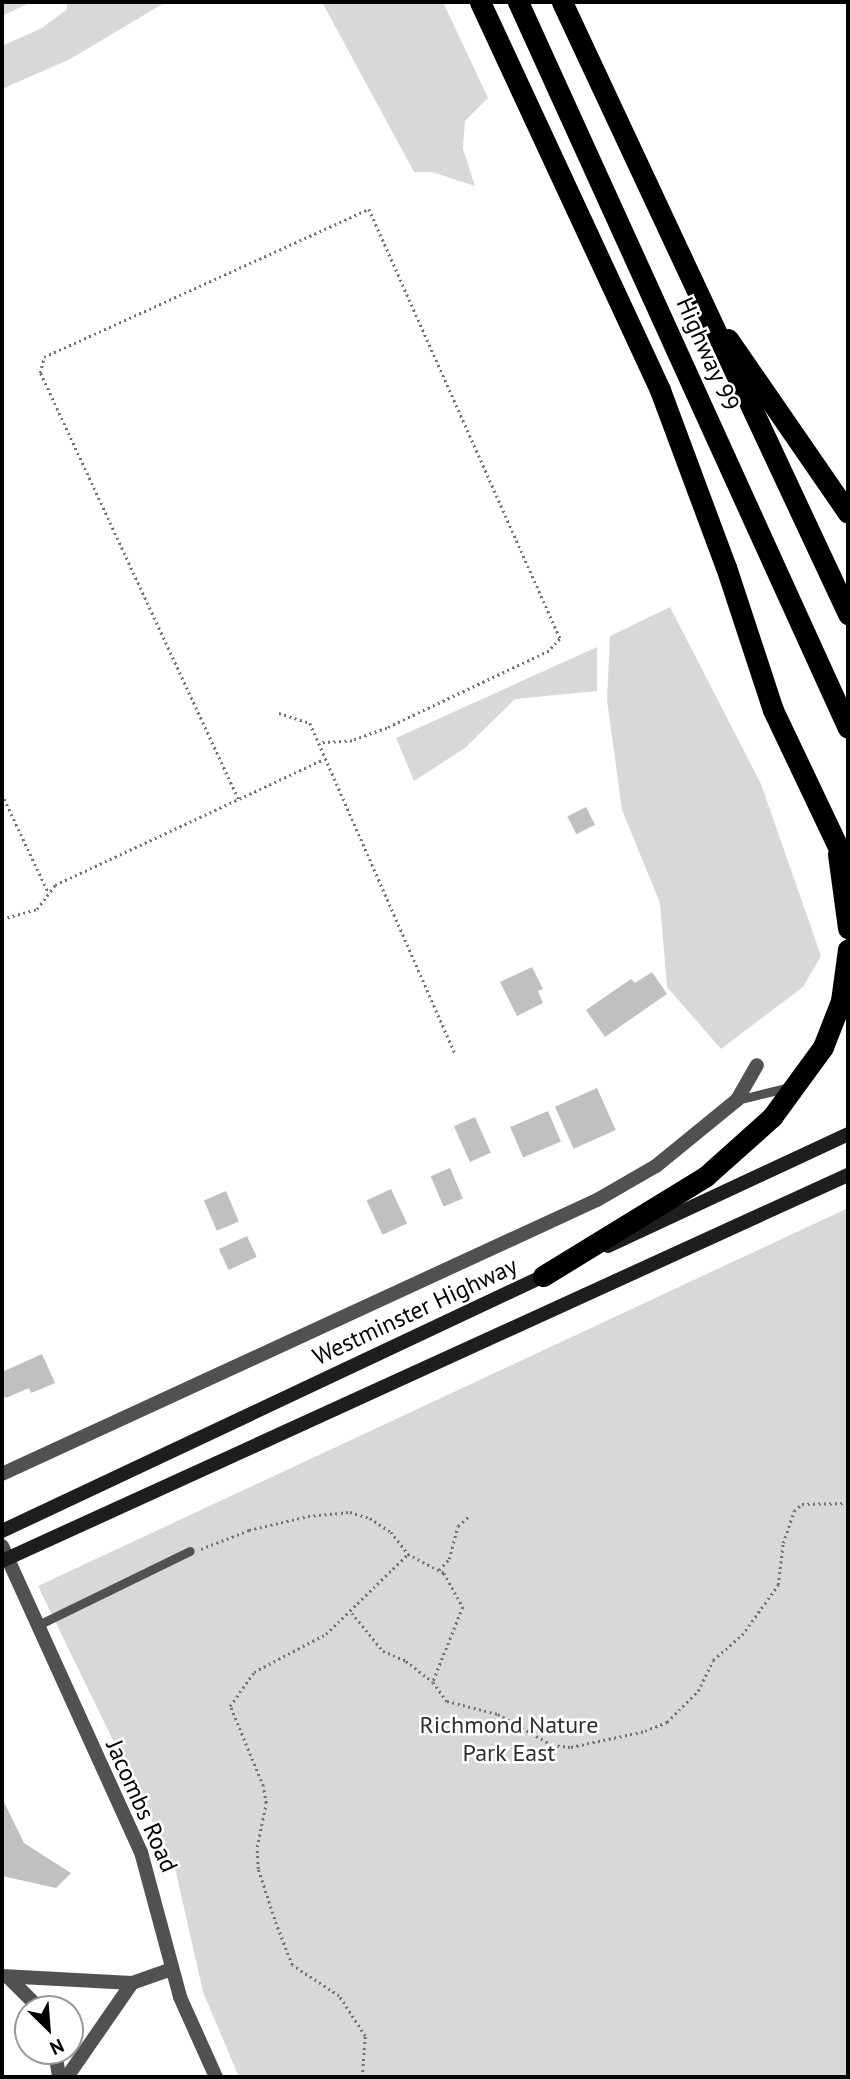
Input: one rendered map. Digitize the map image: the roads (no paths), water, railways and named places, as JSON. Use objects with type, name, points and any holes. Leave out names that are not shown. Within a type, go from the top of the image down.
[{"type":"highway","points":[[480,2],[660,390],[726,567],[773,710],[848,867]]},
{"type":"highway","name":"Highway 99","points":[[518,2],[848,728]]},
{"type":"highway","name":"Highway 99","points":[[562,2],[848,614]]},
{"type":"highway","points":[[709,316],[747,363],[848,513]]},
{"type":"highway","points":[[837,848],[848,928]]},
{"type":"highway","points":[[543,1276],[706,1175],[772,1117],[799,1084],[823,1047],[841,1001],[848,949]]},
{"type":"main road","name":"Westminster Highway","points":[[2,1531],[848,1134]]},
{"type":"main road","points":[[3,1555],[848,1174]]},
{"type":"street","name":"Westminster Highway","points":[[2,1474],[597,1200],[656,1166],[737,1100],[757,1065]]},
{"type":"street","name":"Jacombs Road","points":[[3,1555],[149,1871],[172,1969],[216,2077]]},
{"type":"street","points":[[5,1976],[132,1983],[172,1969]]},
{"type":"street","points":[[5,1976],[25,1995]]},
{"type":"street","points":[[67,2077],[132,1983]]},
{"type":"lane","points":[[737,1100],[799,1084]]},
{"type":"lane","points":[[36,1626],[190,1551]]},
{"type":"park label","name":"Richmond Nature Park East","points":[[509,1739]]}]
